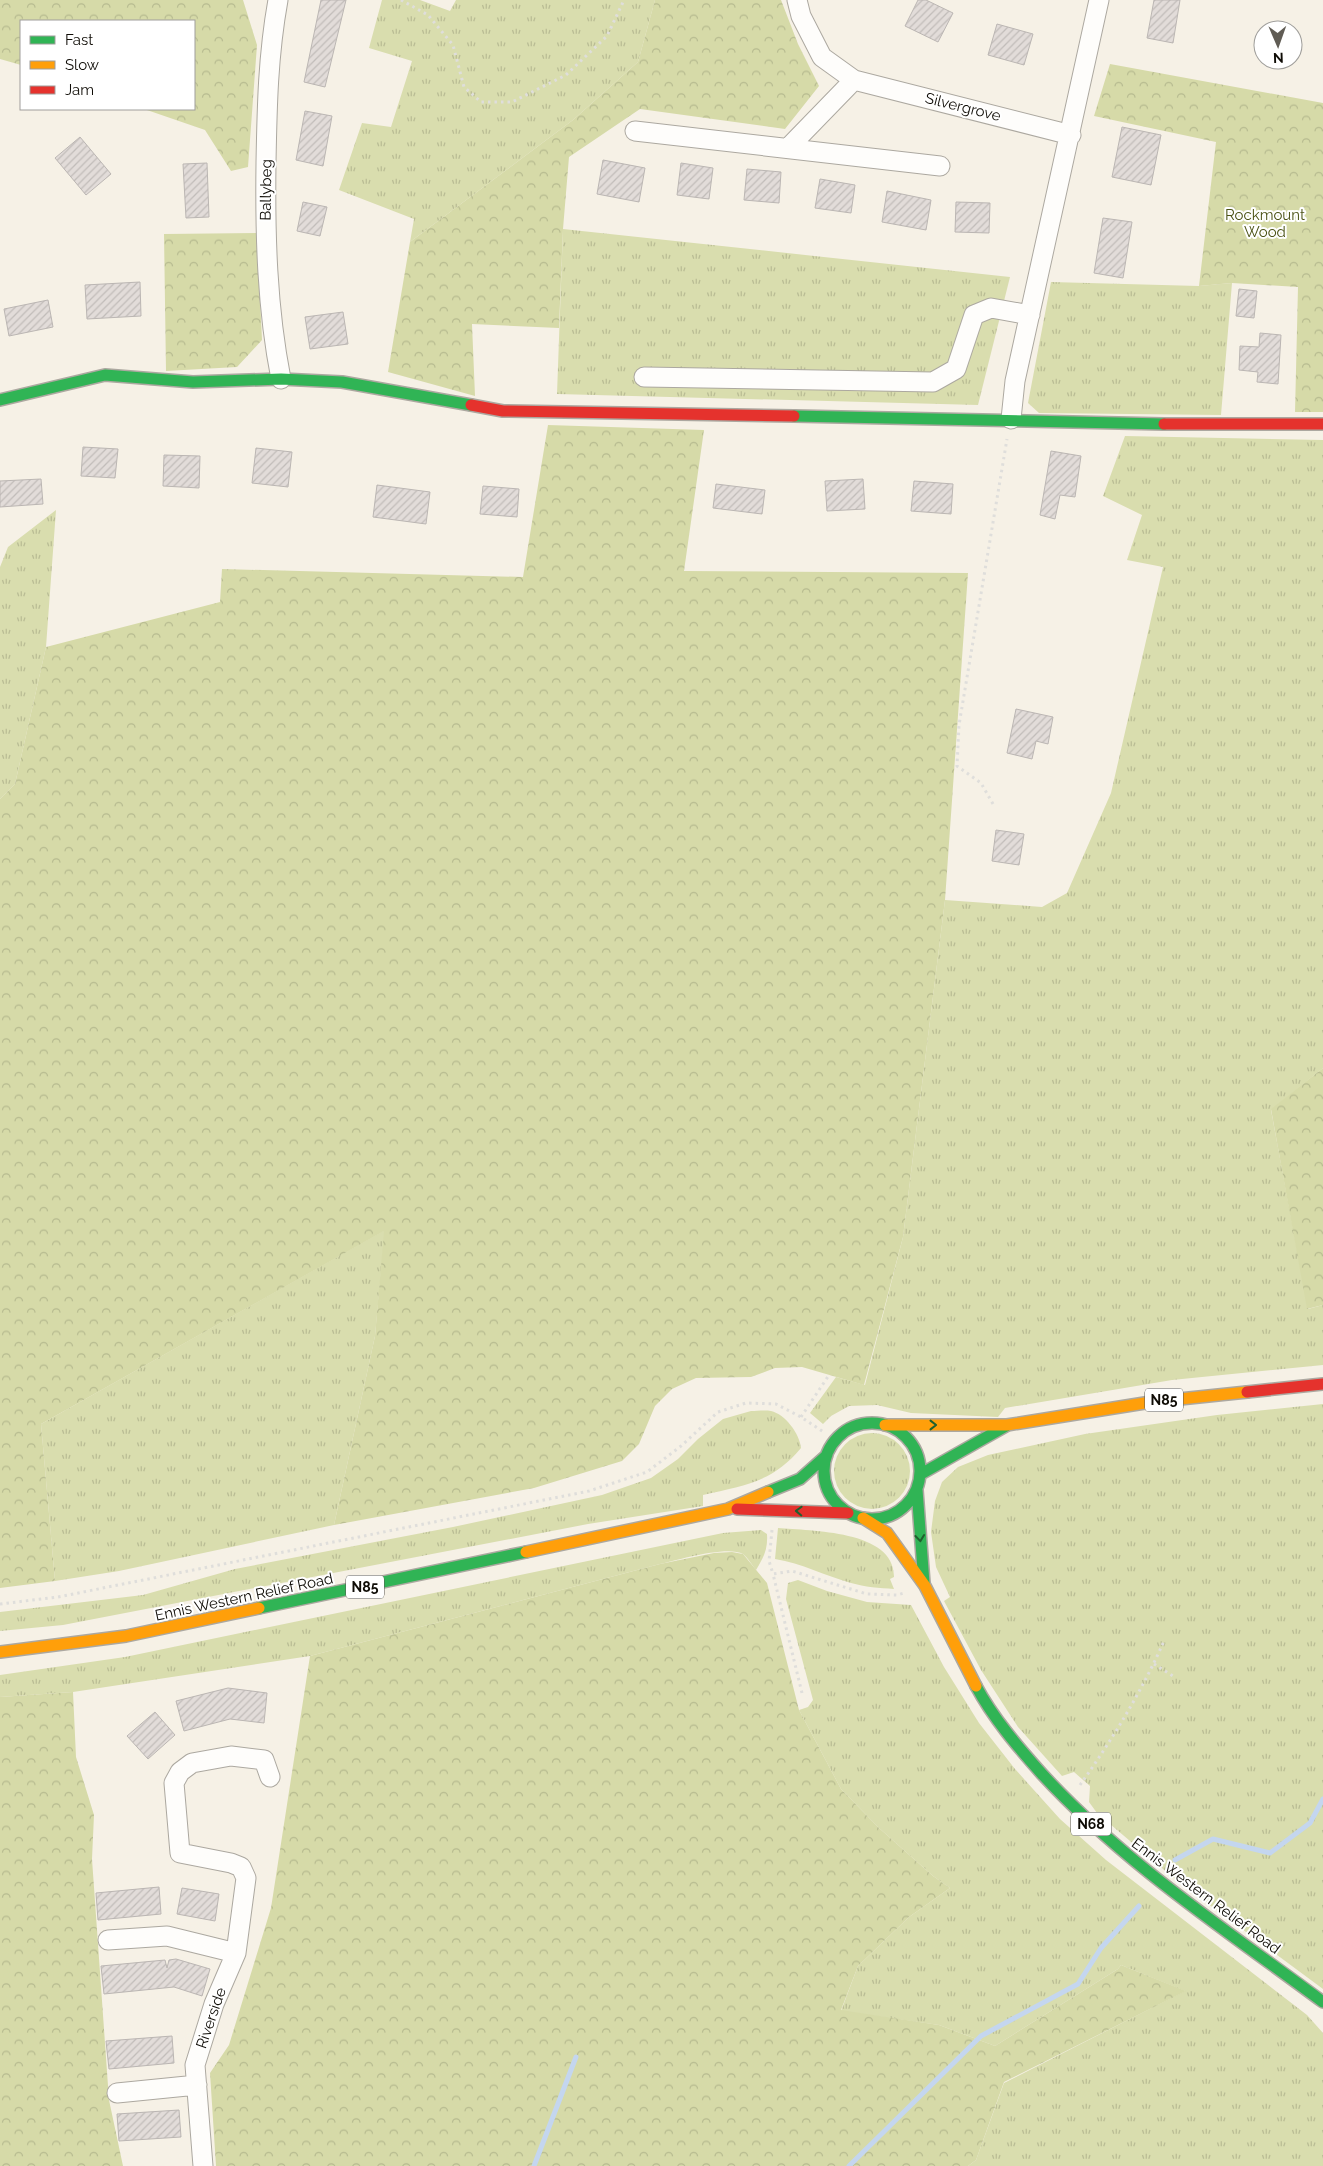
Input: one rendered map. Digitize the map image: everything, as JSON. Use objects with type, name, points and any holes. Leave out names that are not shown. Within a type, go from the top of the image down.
[{"type":"main road","points":[[0,400],[104,375],[193,382],[280,379],[342,382],[503,411],[1011,419],[1136,424],[1323,424]]},
{"type":"main road","name":"N85","points":[[885,1425],[900,1432],[911,1443],[919,1458],[920,1474],[917,1490],[908,1504],[895,1514],[880,1519],[863,1518],[848,1513],[835,1502],[827,1488],[824,1472],[827,1455],[836,1440],[846,1431],[858,1425],[871,1423],[885,1425],[1007,1425],[1151,1402],[1323,1384]]},
{"type":"main road","name":"N85","points":[[920,1474],[1007,1425]]},
{"type":"main road","name":"Ennis Western Relief Road","points":[[0,1652],[126,1636],[728,1509],[800,1479],[827,1455]]},
{"type":"main road","name":"Ennis Western Relief Road","points":[[917,1490],[925,1586]]},
{"type":"main road","name":"Ennis Western Relief Road","points":[[728,1509],[848,1513]]},
{"type":"main road","name":"Ennis Western Relief Road","points":[[863,1518],[887,1533],[925,1586],[947,1632],[984,1698],[1022,1752],[1068,1801],[1135,1863],[1323,2002]]},
{"type":"street","name":"Ballybeg","points":[[278,0],[267,81],[265,230],[280,379]]},
{"type":"street","name":"Silvergrove","points":[[797,0],[801,16],[822,57],[854,80],[1071,135]]},
{"type":"street","points":[[1011,419],[1015,381],[1071,135],[1099,0]]},
{"type":"street","points":[[788,148],[854,80]]},
{"type":"street","points":[[634,131],[940,166]]},
{"type":"street","points":[[644,377],[933,382],[956,369],[974,315],[991,308],[1030,314]]},
{"type":"street","name":"Riverside","points":[[203,2166],[195,2065],[214,2004],[236,1953],[246,1878],[241,1867],[231,1863],[180,1853],[174,1783],[180,1772],[192,1763],[231,1756],[264,1760],[270,1777]]},
{"type":"street","points":[[108,1940],[167,1936],[236,1953]]},
{"type":"street","points":[[118,2093],[197,2084]]},
{"type":"path","points":[[401,0],[428,15],[452,45],[464,87],[481,102],[512,102],[566,75],[607,36],[624,0]]},
{"type":"path","points":[[993,804],[981,782],[957,766],[959,725],[1011,419]]},
{"type":"path","points":[[801,1417],[829,1375]]},
{"type":"path","points":[[0,1604],[58,1597],[589,1491],[646,1472],[681,1446],[718,1412],[746,1403],[776,1404],[801,1417],[836,1440]]},
{"type":"path","points":[[772,1525],[769,1561],[802,1693]]},
{"type":"path","points":[[773,1574],[792,1571],[867,1594],[897,1595],[925,1586]]},
{"type":"path","points":[[1068,1801],[1100,1756],[1154,1664],[1164,1641]]},
{"type":"path","points":[[1154,1664],[1173,1676]]},
{"type":"green space","points":[[0,0],[243,0],[257,45],[248,167],[231,171],[205,130],[147,110],[195,110],[195,20],[20,20],[20,65],[0,59]]},
{"type":"green space","points":[[382,0],[420,0],[450,11],[456,0],[655,0],[638,62],[573,120],[410,242],[414,219],[339,190],[362,123],[391,127],[412,61],[369,48]]},
{"type":"green space","points":[[655,0],[781,0],[798,44],[819,86],[785,129],[640,109],[569,157],[563,229],[559,328],[472,324],[475,396],[388,372],[410,242],[573,120],[638,62]]},
{"type":"green space","name":"Rockmount Wood","points":[[1110,64],[1323,103],[1323,412],[1295,412],[1298,287],[1232,283],[1199,286],[1216,142],[1094,116]]},
{"type":"green space","points":[[563,229],[1010,277],[978,405],[557,394]]},
{"type":"green space","points":[[257,233],[262,340],[237,367],[166,371],[164,234]]},
{"type":"green space","points":[[1051,282],[1199,286],[1232,283],[1221,415],[1039,413],[1028,403]]},
{"type":"green space","points":[[548,425],[704,430],[684,571],[968,573],[945,900],[903,1237],[864,1385],[802,1367],[775,1368],[751,1377],[696,1378],[672,1389],[655,1406],[639,1444],[622,1461],[534,1488],[334,1525],[375,1336],[384,1231],[41,1424],[55,1581],[0,1588],[0,799],[15,784],[46,647],[220,602],[222,569],[523,577]]},
{"type":"green space","points":[[1125,436],[1323,440],[1323,1068],[1271,1110],[1308,1309],[1323,1305],[1323,1365],[1172,1380],[1005,1408],[998,1417],[911,1413],[877,1405],[849,1406],[831,1416],[823,1424],[810,1413],[836,1377],[865,1385],[903,1237],[945,900],[1042,907],[1067,893],[1111,793],[1163,567],[1127,560],[1142,515],[1103,496]]},
{"type":"green space","points":[[56,510],[46,647],[15,784],[0,799],[0,567],[8,547]]},
{"type":"green space","points":[[1323,1068],[1323,1305],[1307,1309],[1271,1109]]},
{"type":"green space","points":[[385,1230],[375,1336],[334,1525],[119,1571],[55,1581],[41,1424]]},
{"type":"green space","points":[[1323,1404],[1323,1989],[1176,1880],[1097,1813],[1089,1802],[1090,1786],[1074,1772],[1062,1776],[1018,1727],[981,1670],[944,1601],[950,1597],[936,1567],[931,1532],[935,1501],[942,1482],[958,1467],[988,1455],[1085,1434],[1217,1415]]},
{"type":"green space","points":[[751,1411],[771,1411],[781,1416],[795,1431],[801,1448],[790,1460],[768,1476],[744,1485],[703,1495],[703,1506],[588,1524],[63,1625],[0,1631],[0,1612],[143,1595],[235,1569],[453,1527],[602,1495],[651,1478],[678,1459],[698,1439],[723,1419]]},
{"type":"green space","points":[[872,1433],[887,1436],[899,1444],[907,1456],[910,1471],[907,1486],[899,1498],[887,1506],[872,1509],[857,1506],[845,1498],[837,1486],[834,1471],[837,1456],[845,1444],[857,1436]]},
{"type":"green space","points":[[778,1528],[829,1532],[866,1542],[881,1550],[891,1562],[894,1577],[890,1579],[894,1589],[856,1584],[795,1563],[775,1559]]},
{"type":"green space","points":[[761,1530],[767,1534],[767,1544],[756,1570],[743,1554],[726,1551],[702,1554],[310,1656],[73,1692],[0,1697],[0,1675],[125,1657],[723,1533]]},
{"type":"green space","points":[[732,1552],[743,1554],[767,1583],[799,1710],[841,1789],[879,1828],[933,1876],[950,1888],[909,1917],[858,1966],[841,2010],[939,2025],[995,2046],[1118,1969],[1121,1965],[1186,1991],[1004,2082],[976,2160],[968,2166],[216,2166],[210,2073],[229,2045],[271,1908],[310,1656],[660,1564],[714,1553]]},
{"type":"green space","points":[[798,1580],[827,1591],[867,1602],[911,1605],[944,1667],[979,1723],[1015,1769],[1060,1819],[1106,1860],[1307,2015],[1323,2033],[1323,2166],[968,2166],[976,2160],[1004,2083],[1185,1991],[1121,1965],[1118,1969],[995,2046],[939,2025],[841,2011],[858,1966],[909,1917],[950,1888],[933,1876],[879,1828],[841,1789],[799,1710],[808,1707],[813,1700],[786,1599],[788,1583]]},
{"type":"green space","points":[[73,1692],[76,1757],[94,1815],[92,1859],[109,2100],[123,2166],[0,2166],[0,1697]]},
{"type":"building","points":[[321,0],[346,0],[325,87],[304,82]]},
{"type":"building","points":[[918,0],[926,0],[953,13],[938,42],[905,26]]},
{"type":"building","points":[[1154,0],[1180,0],[1173,43],[1147,38]]},
{"type":"building","points":[[997,24],[1033,34],[1024,65],[988,55]]},
{"type":"building","points":[[305,111],[332,116],[323,166],[296,160]]},
{"type":"building","points":[[1122,127],[1161,135],[1151,185],[1112,177]]},
{"type":"building","points":[[80,137],[111,174],[86,195],[55,158]]},
{"type":"building","points":[[603,160],[645,168],[639,202],[597,194]]},
{"type":"building","points":[[207,163],[209,217],[186,218],[183,164]]},
{"type":"building","points":[[681,163],[713,168],[709,199],[677,195]]},
{"type":"building","points":[[747,169],[781,172],[779,203],[744,200]]},
{"type":"building","points":[[820,179],[855,185],[851,213],[815,208]]},
{"type":"building","points":[[887,191],[931,200],[926,230],[882,222]]},
{"type":"building","points":[[303,202],[327,207],[320,236],[297,231]]},
{"type":"building","points":[[956,202],[990,203],[989,233],[955,232]]},
{"type":"building","points":[[1103,218],[1132,222],[1123,278],[1094,273]]},
{"type":"building","points":[[140,282],[141,316],[87,319],[85,285]]},
{"type":"building","points":[[1239,289],[1257,291],[1254,318],[1236,316]]},
{"type":"building","points":[[48,300],[53,327],[9,336],[4,309]]},
{"type":"building","points":[[343,312],[348,344],[310,349],[305,317]]},
{"type":"building","points":[[1260,333],[1281,335],[1278,384],[1257,382],[1258,372],[1239,370],[1240,346],[1259,347]]},
{"type":"building","points":[[83,447],[118,449],[115,478],[81,476]]},
{"type":"building","points":[[256,448],[292,452],[288,487],[252,483]]},
{"type":"building","points":[[1051,451],[1081,456],[1075,497],[1060,495],[1055,519],[1040,515]]},
{"type":"building","points":[[164,455],[200,456],[199,488],[163,486]]},
{"type":"building","points":[[41,479],[43,504],[0,507],[0,481]]},
{"type":"building","points":[[863,479],[865,509],[827,511],[825,481]]},
{"type":"building","points":[[914,481],[953,484],[951,514],[911,511]]},
{"type":"building","points":[[716,484],[765,490],[762,514],[713,508]]},
{"type":"building","points":[[377,485],[430,492],[426,524],[373,517]]},
{"type":"building","points":[[483,486],[519,489],[517,517],[480,514]]},
{"type":"building","points":[[1016,709],[1053,717],[1048,744],[1036,741],[1032,759],[1007,753]]},
{"type":"building","points":[[996,830],[1024,834],[1019,865],[992,861]]},
{"type":"building","points":[[228,1688],[267,1693],[264,1723],[230,1719],[184,1731],[176,1701]]},
{"type":"building","points":[[155,1712],[175,1735],[148,1759],[127,1736]]},
{"type":"building","points":[[159,1887],[161,1914],[98,1920],[96,1893]]},
{"type":"building","points":[[182,1888],[219,1894],[215,1921],[177,1914]]},
{"type":"building","points":[[176,1959],[210,1969],[202,1996],[174,1987],[104,1994],[101,1966],[165,1960],[167,1968],[169,1960]]},
{"type":"building","points":[[172,2036],[174,2063],[109,2069],[106,2041]]},
{"type":"building","points":[[179,2110],[181,2137],[119,2141],[117,2114]]},
{"type":"waterway","points":[[1175,1860],[1213,1839],[1270,1853],[1310,1823],[1323,1799]]},
{"type":"waterway","points":[[849,2166],[981,2036],[1078,1984],[1101,1948],[1139,1906]]},
{"type":"waterway","points":[[534,2166],[576,2057]]},
{"type":"traffic: fast","points":[[0,400],[105,375],[193,382],[281,379],[342,382],[471,405]]},
{"type":"traffic: fast","points":[[794,416],[1164,424]]},
{"type":"traffic: fast","points":[[872,1423],[890,1427],[906,1437],[916,1453],[920,1471],[916,1489],[906,1505],[890,1515],[872,1519],[854,1515],[838,1505],[828,1489],[824,1471],[828,1453],[838,1437],[854,1427],[872,1423]]},
{"type":"traffic: fast","points":[[921,1474],[1006,1426]]},
{"type":"traffic: fast","points":[[768,1492],[800,1479],[827,1455]]},
{"type":"traffic: fast","points":[[917,1490],[924,1583]]},
{"type":"traffic: fast","points":[[259,1608],[526,1552]]},
{"type":"traffic: fast","points":[[976,1686],[998,1721],[1033,1764],[1107,1837],[1213,1922],[1323,2002]]},
{"type":"traffic: slow","points":[[885,1425],[1007,1425],[1151,1402],[1247,1392]]},
{"type":"traffic: slow","points":[[526,1552],[728,1509],[768,1492]]},
{"type":"traffic: slow","points":[[863,1518],[887,1533],[925,1586],[976,1686]]},
{"type":"traffic: slow","points":[[0,1652],[126,1636],[259,1608]]},
{"type":"traffic: jam","points":[[471,405],[503,411],[794,416]]},
{"type":"traffic: jam","points":[[1164,424],[1323,424]]},
{"type":"traffic: jam","points":[[1247,1392],[1323,1384]]},
{"type":"traffic: jam","points":[[737,1509],[848,1513]]}]
